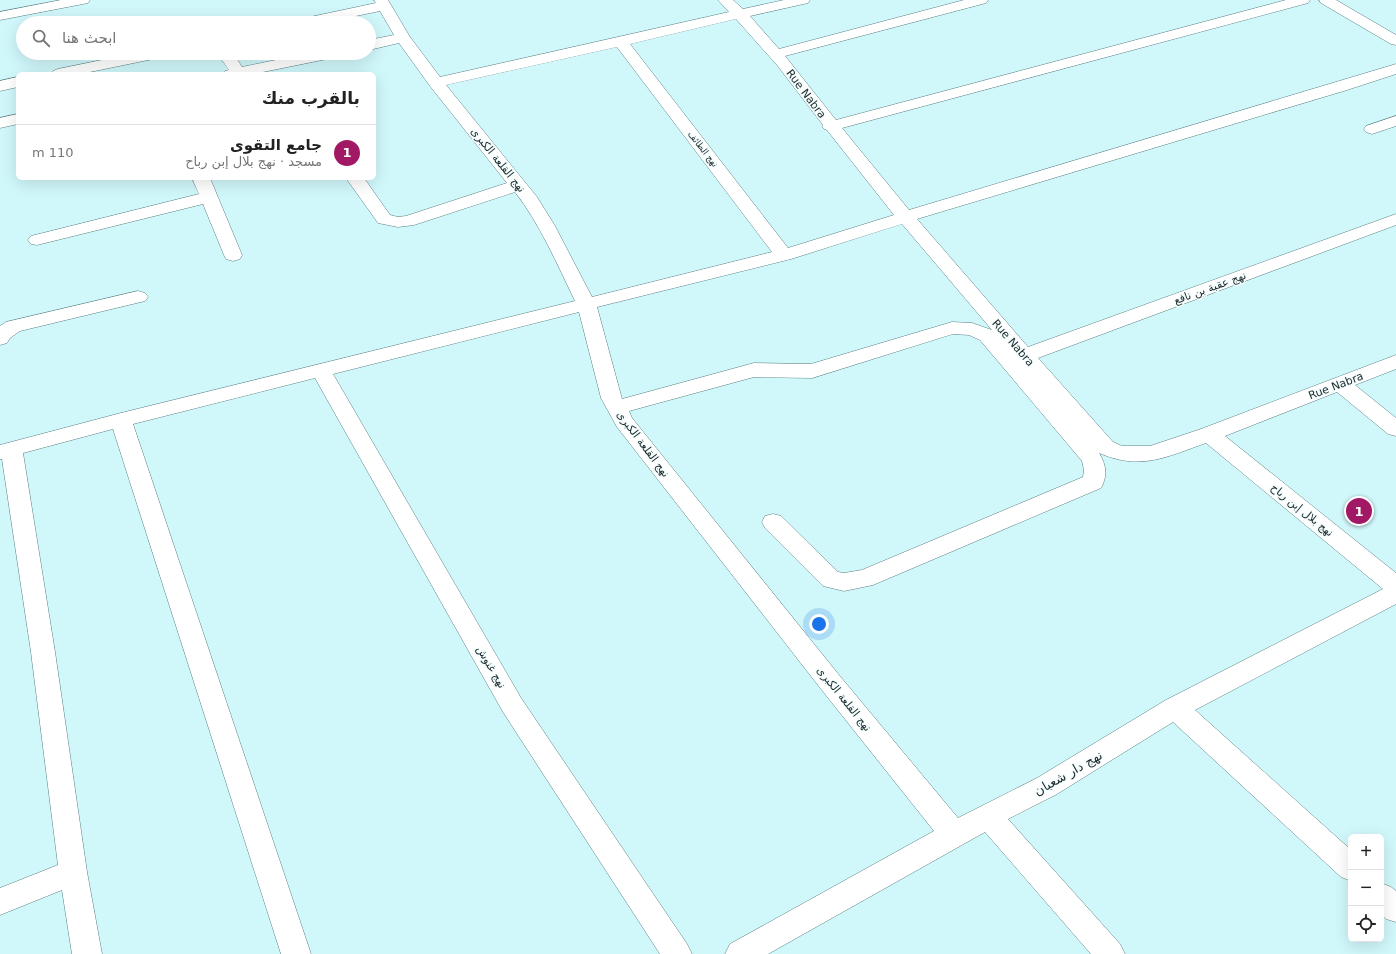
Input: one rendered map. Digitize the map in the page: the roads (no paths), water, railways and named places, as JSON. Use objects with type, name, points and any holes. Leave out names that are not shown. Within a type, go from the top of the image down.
[{"type":"street","points":[[0,16],[83,0]]},
{"type":"street","name":"Rue Nabra","points":[[725,0],[777,54],[830,126],[905,217],[1024,356],[1105,447],[1119,453],[1151,454],[1209,434],[1396,362]]},
{"type":"street","points":[[436,83],[803,0]]},
{"type":"street","points":[[777,54],[981,0]]},
{"type":"street","points":[[830,126],[1303,0]]},
{"type":"street","points":[[1326,0],[1396,40]]},
{"type":"street","points":[[329,16],[382,3]]},
{"type":"street","name":"نهج القلعة الكبرى","points":[[382,3],[403,38],[436,83],[531,201],[546,226],[587,306],[611,398],[616,408],[638,440],[835,688],[954,834]]},
{"type":"street","points":[[376,44],[403,38]]},
{"type":"street","name":"نهج الطائف","points":[[621,42],[784,255]]},
{"type":"street","points":[[68,72],[125,60]]},
{"type":"street","points":[[228,60],[234,72]]},
{"type":"street","points":[[239,72],[298,60]]},
{"type":"street","points":[[87,954],[73,872],[43,652],[6,451],[121,420],[587,306],[784,255],[905,217],[1341,87],[1396,69]]},
{"type":"street","points":[[0,86],[16,82]]},
{"type":"street","points":[[0,123],[16,119]]},
{"type":"street","points":[[1372,129],[1396,121]]},
{"type":"street","points":[[202,180],[233,255]]},
{"type":"street","points":[[356,180],[384,219],[398,222],[408,221],[518,186]]},
{"type":"street","points":[[37,240],[208,197]]},
{"type":"street","name":"نهج عقبة بن نافع","points":[[1024,356],[1396,219]]},
{"type":"street","points":[[0,339],[2,334],[13,326],[138,297]]},
{"type":"street","points":[[616,408],[754,370],[776,369],[801,372],[812,371],[952,328],[972,329],[986,336],[1092,459],[1095,470],[1092,482],[865,579],[844,582],[831,580],[773,522]]},
{"type":"street","name":"نهج غنوش","points":[[321,371],[512,705],[676,954]]},
{"type":"street","points":[[1340,384],[1396,429]]},
{"type":"street","points":[[121,420],[296,954]]},
{"type":"street","name":"نهج بلال إبن رباح","points":[[1209,434],[1396,586]]},
{"type":"street","name":"نهج دار شعبان","points":[[740,954],[954,834],[1047,786],[1175,708],[1396,593]]},
{"type":"street","points":[[1175,708],[1348,865]]},
{"type":"street","points":[[988,816],[1110,954]]},
{"type":"street","points":[[0,902],[73,872]]},
{"type":"street","points":[[1384,899],[1396,909]]},
{"type":"place","name":"جامع التقوى","points":[[1359,511]]}]
